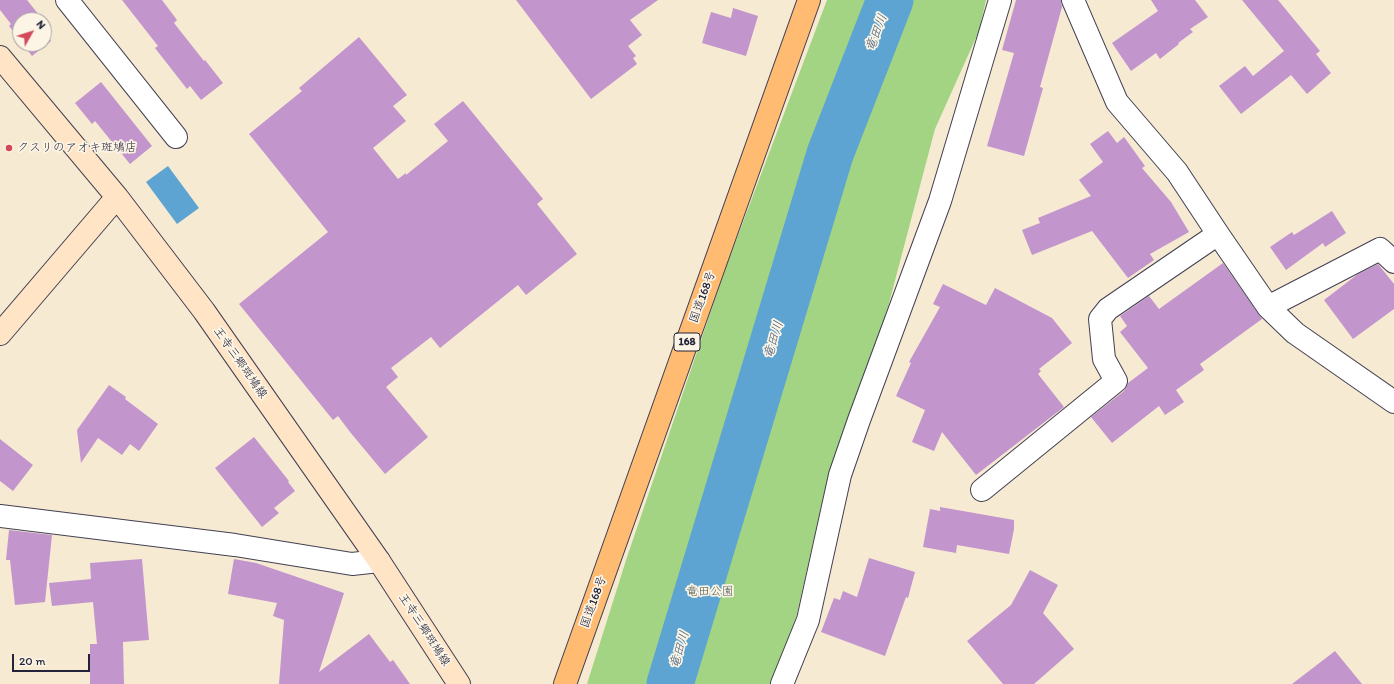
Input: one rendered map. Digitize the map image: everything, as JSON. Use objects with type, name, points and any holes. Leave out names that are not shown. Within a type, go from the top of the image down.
[{"type":"highway","name":"国道168号","points":[[565,684],[809,0]]},
{"type":"main road","name":"王寺三郷斑鳩線","points":[[0,57],[117,197],[204,311],[379,561],[459,684]]},
{"type":"main road","points":[[0,334],[117,197]]},
{"type":"street","points":[[67,0],[176,137]]},
{"type":"street","points":[[782,684],[808,620],[840,475],[940,201],[1000,0]]},
{"type":"street","points":[[1073,0],[1117,102],[1177,172],[1268,307],[1295,333],[1394,402]]},
{"type":"street","points":[[982,490],[1116,381],[1104,359],[1100,319],[1108,309],[1218,234]]},
{"type":"street","points":[[1268,307],[1380,249],[1394,262]]},
{"type":"street","points":[[0,516],[235,545],[352,564],[379,561]]},
{"type":"green space","name":"竜田公園","points":[[827,0],[986,0],[979,31],[935,129],[888,307],[825,489],[796,618],[771,684],[587,684],[627,557],[726,267]]},
{"type":"water","points":[[168,166],[199,208],[177,224],[146,182]]},
{"type":"building","points":[[0,0],[27,0],[37,12],[12,12],[12,30],[9,26],[11,24],[0,10]]},
{"type":"building","points":[[122,0],[162,0],[177,20],[174,23],[223,83],[201,100],[190,86],[187,89],[155,48],[158,46]]},
{"type":"building","points":[[516,0],[658,0],[630,20],[642,35],[628,46],[636,56],[633,58],[637,64],[591,99]]},
{"type":"building","points":[[1016,0],[1061,0],[1062,7],[1040,87],[1043,88],[1024,156],[987,146],[1014,53],[1002,50]]},
{"type":"building","points":[[1151,0],[1195,0],[1208,17],[1190,29],[1193,32],[1160,59],[1156,53],[1131,71],[1112,43],[1158,11]]},
{"type":"building","points":[[1242,0],[1278,0],[1320,51],[1316,54],[1331,73],[1307,94],[1291,75],[1241,114],[1219,86],[1245,66],[1253,76],[1284,51]]},
{"type":"building","points":[[733,8],[758,16],[746,56],[702,43],[711,12],[731,18]]},
{"type":"building","points":[[359,37],[407,95],[393,106],[406,121],[373,148],[398,179],[406,173],[406,175],[448,141],[434,124],[463,101],[543,199],[537,204],[577,254],[526,295],[518,285],[440,348],[431,337],[391,368],[398,377],[386,387],[428,437],[385,474],[338,416],[333,420],[239,304],[328,232],[249,134],[302,91],[299,88]]},
{"type":"building","points":[[29,52],[37,52],[32,56]]},
{"type":"building","points":[[101,82],[152,146],[130,164],[95,121],[92,124],[75,103]]},
{"type":"building","points":[[1108,131],[1117,143],[1124,137],[1145,166],[1142,168],[1171,202],[1189,232],[1150,254],[1154,260],[1128,278],[1092,231],[1032,255],[1022,230],[1040,223],[1038,218],[1091,196],[1079,180],[1103,162],[1090,144]]},
{"type":"building","points":[[1332,211],[1346,233],[1325,247],[1323,243],[1286,270],[1270,247],[1292,232],[1294,235]]},
{"type":"building","points":[[1223,263],[1262,319],[1200,364],[1204,370],[1176,390],[1184,402],[1165,415],[1159,406],[1112,443],[1091,417],[1124,391],[1128,383],[1148,368],[1120,332],[1127,326],[1120,316],[1149,296],[1159,309]]},
{"type":"building","points":[[1378,264],[1394,284],[1394,309],[1353,339],[1324,300],[1358,274]]},
{"type":"building","points":[[943,284],[986,305],[995,288],[1052,318],[1072,343],[1039,369],[1041,371],[1038,374],[1064,407],[976,475],[942,432],[934,451],[912,442],[925,410],[896,396],[911,363],[909,362],[940,307],[933,304]]},
{"type":"building","points":[[109,385],[158,424],[139,451],[130,444],[122,455],[98,438],[81,463],[77,430]]},
{"type":"building","points":[[254,437],[289,481],[288,482],[295,491],[274,508],[279,513],[262,527],[215,468]]},
{"type":"building","points":[[0,439],[33,465],[13,491],[0,481]]},
{"type":"building","points":[[940,507],[1014,520],[1014,529],[1009,554],[957,545],[956,553],[923,547],[930,509],[940,511]]},
{"type":"building","points":[[9,530],[52,535],[45,602],[15,605],[10,560],[6,560]]},
{"type":"building","points":[[869,558],[915,572],[908,598],[906,597],[885,656],[821,632],[834,598],[840,600],[843,591],[857,597]]},
{"type":"building","points":[[142,559],[149,640],[123,642],[124,684],[90,684],[90,644],[97,644],[93,602],[52,606],[49,583],[91,579],[90,563]]},
{"type":"building","points":[[234,559],[256,563],[344,593],[319,672],[369,634],[390,662],[393,660],[410,684],[279,684],[284,620],[273,616],[277,603],[228,594]]},
{"type":"building","points":[[1030,570],[1058,585],[1043,613],[1074,649],[1034,684],[1003,684],[967,641],[1011,605]]},
{"type":"building","points":[[1335,651],[1362,684],[1292,684]]},
{"type":"waterway","name":"竜田川","points":[[670,684],[830,154],[890,0]]},
{"type":"place","name":"クスリのアオキ斑鳩店","points":[[9,148]]}]
